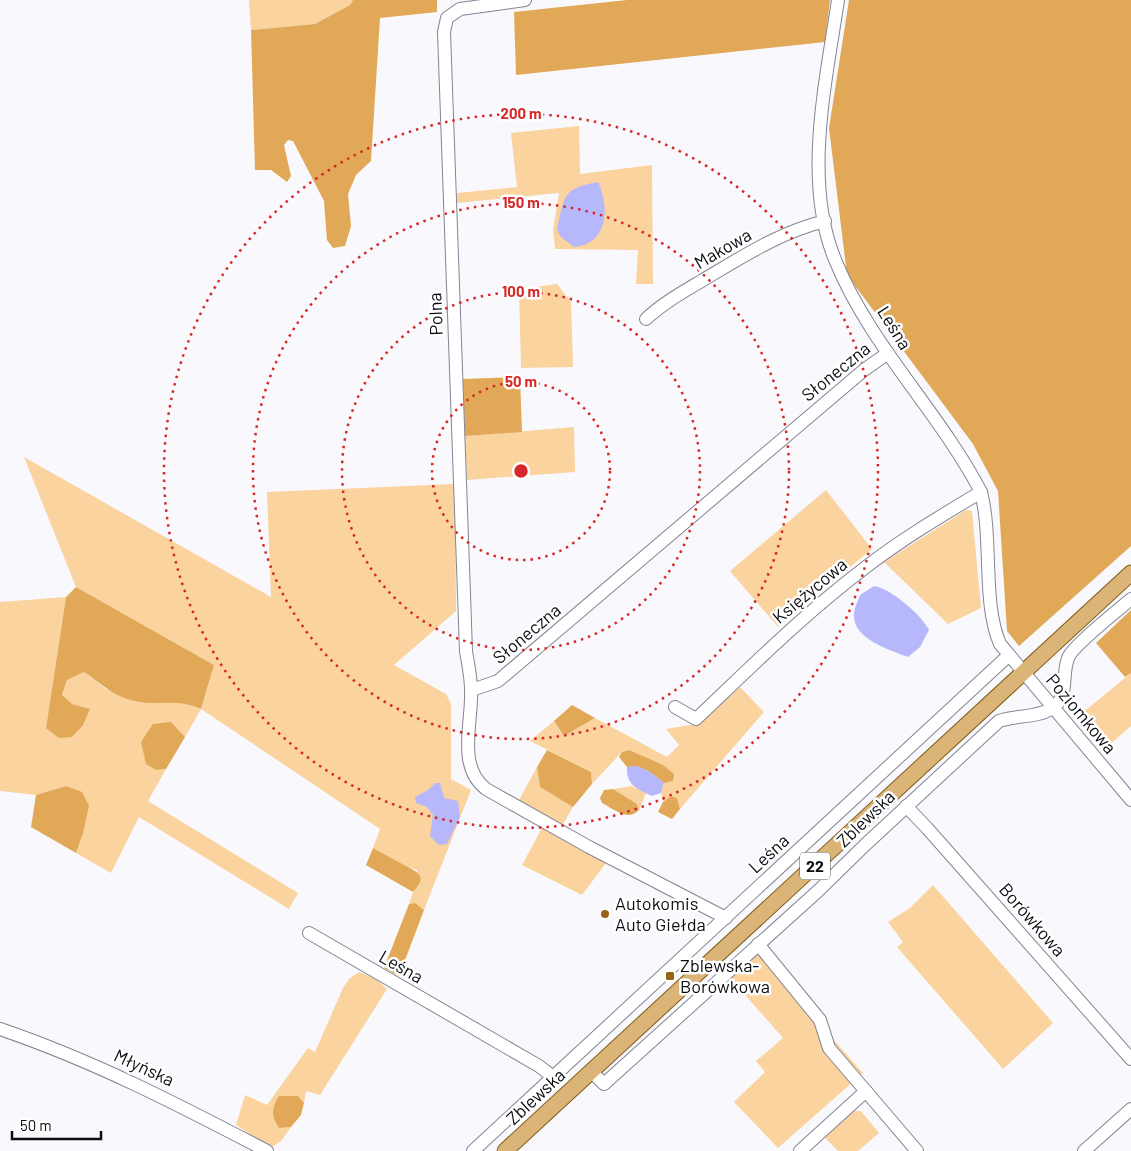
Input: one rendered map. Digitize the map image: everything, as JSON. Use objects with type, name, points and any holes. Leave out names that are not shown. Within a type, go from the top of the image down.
[{"type":"main road","name":"Zblewska","points":[[505,1151],[1131,573]]},
{"type":"street","name":"Polna","points":[[472,690],[465,622],[444,32],[447,18],[460,9],[525,0]]},
{"type":"street","name":"Leśna","points":[[838,0],[824,86],[818,151],[824,221],[835,260],[847,286],[888,353],[980,492],[986,512],[996,636],[1008,656],[1023,672]]},
{"type":"street","name":"Makowa","points":[[646,319],[669,301],[740,257],[780,237],[824,221]]},
{"type":"street","name":"Słoneczna","points":[[472,690],[498,681],[864,370],[888,353]]},
{"type":"street","name":"Księżycowa","points":[[675,707],[696,719],[801,620],[866,566],[980,492]]},
{"type":"street","points":[[1053,708],[1063,695],[1069,656],[1131,599]]},
{"type":"street","name":"Leśna","points":[[473,1151],[1008,656]]},
{"type":"street","name":"Poziomkowa","points":[[1023,672],[1131,800]]},
{"type":"street","points":[[472,690],[469,753],[473,774],[481,786],[588,847],[726,918]]},
{"type":"street","name":"Zblewska","points":[[592,1072],[604,1084],[818,891],[906,806],[999,721],[1013,716],[1038,715],[1053,708]]},
{"type":"street","name":"Borówkowa","points":[[906,806],[928,828],[1131,1059]]},
{"type":"street","name":"Leśna","points":[[309,933],[539,1066],[554,1077]]},
{"type":"street","points":[[758,944],[820,1020],[829,1048],[917,1151]]},
{"type":"street","name":"Młyńska","points":[[0,1029],[111,1071],[267,1151]]},
{"type":"street","points":[[800,1151],[866,1092]]},
{"type":"street","points":[[1084,1151],[1131,1109]]},
{"type":"shaded area","points":[[249,0],[353,0],[350,5],[315,24],[251,30]]},
{"type":"shaded area","points":[[353,0],[437,0],[437,12],[380,18],[371,161],[356,175],[348,194],[351,226],[345,246],[333,248],[327,240],[324,201],[293,141],[288,140],[284,145],[291,176],[287,182],[271,170],[255,170],[251,30],[315,24],[350,5]]},
{"type":"shaded area","points":[[627,0],[830,0],[825,42],[516,75],[514,12]]},
{"type":"shaded area","points":[[849,0],[1131,0],[1131,546],[1019,646],[1007,631],[998,491],[973,444],[847,275],[829,128]]},
{"type":"shaded area","points":[[579,126],[580,174],[652,165],[653,284],[636,284],[638,250],[555,249],[553,230],[559,193],[456,203],[457,193],[517,187],[511,133]]},
{"type":"shaded area","points":[[557,284],[571,302],[573,367],[521,368],[519,289]]},
{"type":"shaded area","points":[[520,377],[522,432],[465,436],[463,379]]},
{"type":"shaded area","points":[[574,427],[575,472],[467,480],[465,436]]},
{"type":"shaded area","points":[[24,457],[271,597],[267,492],[455,484],[456,611],[394,665],[446,694],[451,704],[451,779],[471,790],[424,910],[415,903],[409,904],[413,892],[419,886],[417,870],[404,866],[373,848],[380,829],[201,709],[214,665],[76,587]]},
{"type":"shaded area","points":[[826,490],[872,549],[778,627],[730,571]]},
{"type":"shaded area","points":[[966,510],[972,511],[981,608],[948,624],[884,562]]},
{"type":"shaded area","points":[[76,587],[214,665],[201,709],[191,705],[175,703],[144,703],[121,697],[84,672],[67,680],[62,695],[72,704],[90,709],[83,725],[72,737],[59,738],[46,728],[66,597]]},
{"type":"shaded area","points":[[66,597],[46,728],[89,709],[72,704],[62,696],[67,680],[84,672],[106,689],[166,702],[187,702],[201,709],[185,737],[171,722],[156,770],[166,769],[148,801],[298,893],[289,909],[139,817],[111,873],[76,853],[83,833],[66,786],[36,795],[0,791],[0,602]]},
{"type":"shaded area","points":[[1131,610],[1131,673],[1125,677],[1096,643]]},
{"type":"shaded area","points":[[1131,673],[1131,726],[1108,746],[1081,714]]},
{"type":"shaded area","points":[[740,687],[764,712],[680,809],[677,798],[671,796],[663,802],[661,793],[664,783],[673,781],[644,757],[628,750],[622,752],[592,784],[591,772],[530,741],[554,721],[564,736],[595,718],[667,757],[679,745],[666,729],[701,723]]},
{"type":"shaded area","points":[[572,705],[595,718],[564,736],[554,721]]},
{"type":"shaded area","points":[[171,722],[185,737],[166,769],[156,770],[146,764],[141,742],[153,724]]},
{"type":"shaded area","points":[[547,750],[591,772],[592,784],[573,807],[540,787],[537,767]]},
{"type":"shaded area","points":[[629,750],[663,765],[674,774],[673,781],[664,783],[643,769],[627,767],[619,757],[622,752]]},
{"type":"shaded area","points":[[537,767],[540,787],[573,807],[562,826],[519,800]]},
{"type":"shaded area","points":[[66,786],[82,792],[89,806],[76,853],[31,827],[36,795]]},
{"type":"shaded area","points":[[632,786],[646,793],[639,810],[637,804],[613,789]]},
{"type":"shaded area","points":[[613,789],[637,804],[639,810],[626,815],[602,803],[600,798],[604,790]]},
{"type":"shaded area","points":[[671,796],[677,798],[680,809],[672,819],[658,812],[663,802]]},
{"type":"shaded area","points":[[542,828],[606,863],[582,895],[522,865]]},
{"type":"shaded area","points":[[373,848],[419,874],[420,881],[413,892],[366,865]]},
{"type":"shaded area","points":[[933,885],[1053,1023],[1003,1069],[897,947],[903,942],[888,922],[910,908]]},
{"type":"shaded area","points":[[415,903],[424,910],[399,976],[384,968],[409,904]]},
{"type":"shaded area","points":[[758,954],[863,1073],[778,1148],[734,1102],[765,1072],[756,1061],[783,1038],[731,979]]},
{"type":"shaded area","points":[[359,972],[376,979],[387,989],[320,1095],[306,1091],[304,1103],[298,1096],[280,1096],[275,1105],[273,1116],[279,1128],[291,1127],[282,1140],[271,1148],[236,1125],[245,1095],[267,1105],[308,1048],[315,1052],[343,988],[349,979]]},
{"type":"shaded area","points":[[279,1096],[298,1096],[304,1103],[301,1115],[291,1127],[279,1128],[274,1120],[273,1108]]},
{"type":"shaded area","points":[[854,1111],[861,1111],[879,1133],[858,1151],[838,1151],[824,1137]]},
{"type":"water","points":[[598,182],[602,192],[605,213],[600,232],[594,239],[574,247],[561,237],[557,230],[561,209],[571,191],[586,184]]},
{"type":"water","points":[[874,586],[881,588],[905,603],[920,617],[929,630],[920,647],[908,657],[866,637],[859,631],[855,623],[854,612],[860,595]]},
{"type":"water","points":[[637,766],[650,772],[664,783],[661,793],[652,796],[634,786],[628,778],[627,767]]},
{"type":"water","points":[[435,783],[440,783],[444,798],[458,801],[460,817],[447,844],[439,845],[430,836],[433,815],[427,807],[416,803],[415,797],[428,790]]},
{"type":"place","name":"Autokomis Auto Giełda","points":[[605,914]]},
{"type":"place","name":"Zblewska- Borówkowa","points":[[670,976]]}]
